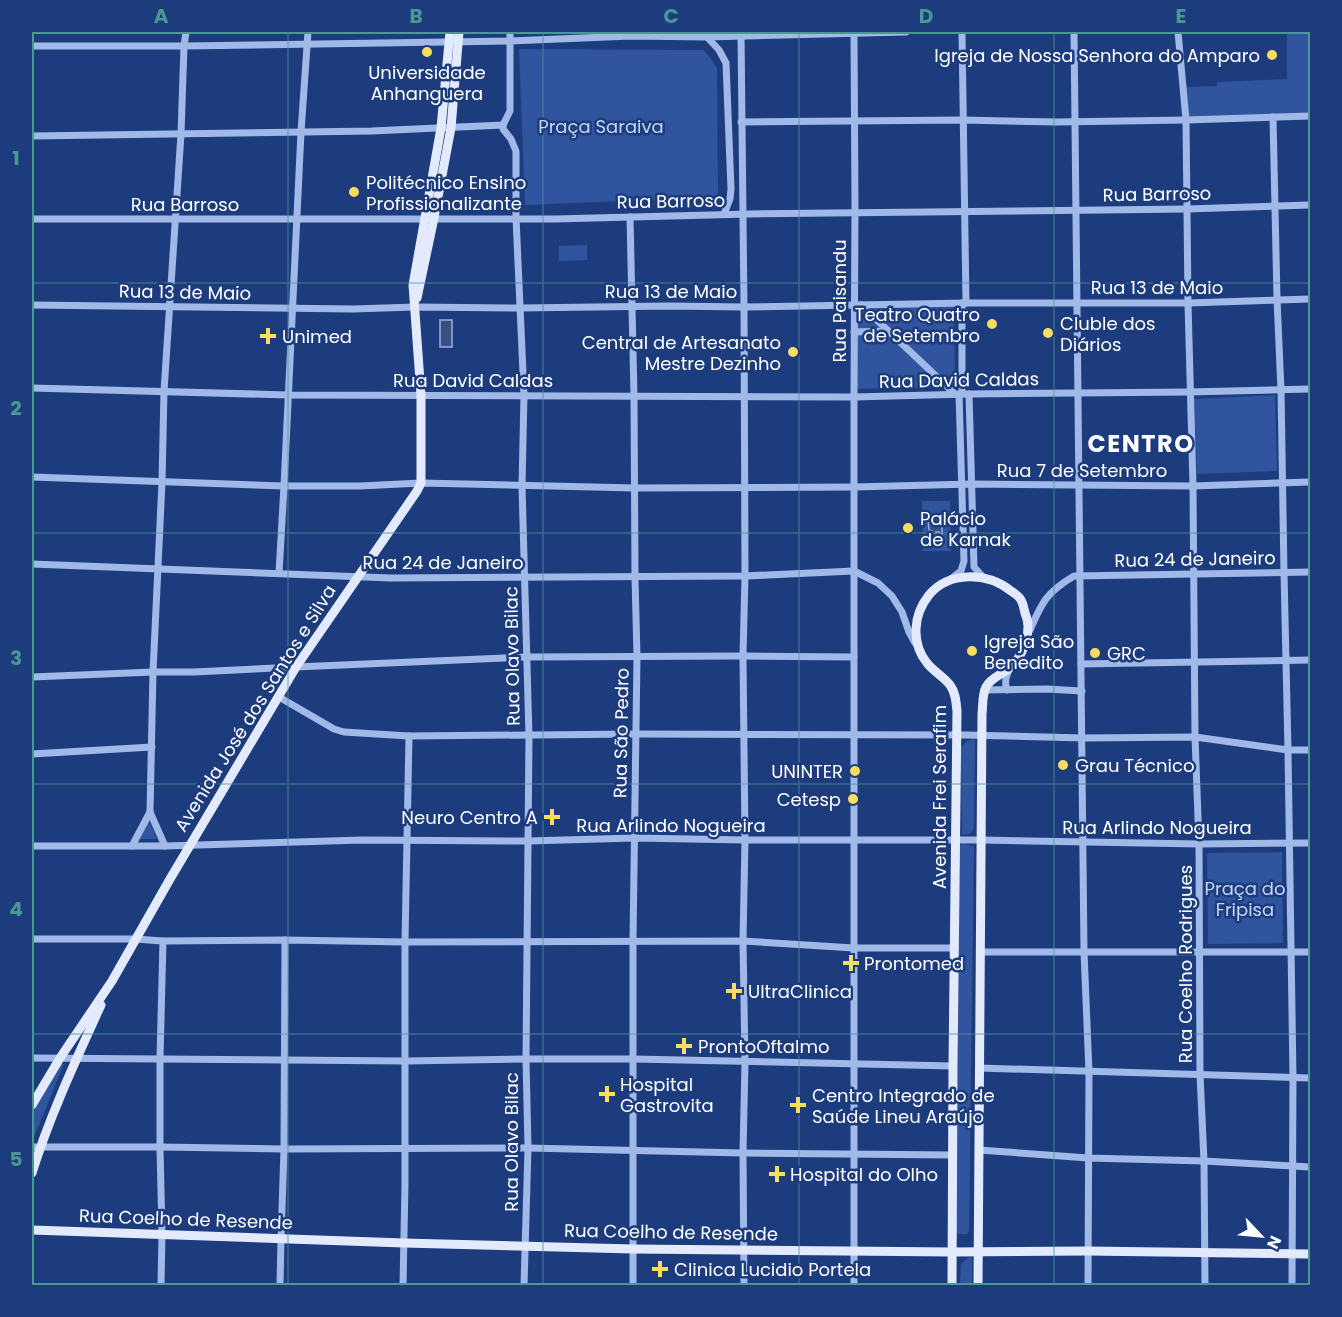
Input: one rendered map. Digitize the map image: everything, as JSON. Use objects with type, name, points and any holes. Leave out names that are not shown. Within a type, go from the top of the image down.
[{"type":"main road","points":[[421,483],[421,394],[413,285],[429,218],[446,128],[454,36]]},
{"type":"main road","name":"Avenida José dos Santos e Silva","points":[[32,1105],[60,1058],[112,981],[296,666],[421,483]]},
{"type":"main road","points":[[917,647],[916,623],[919,611],[936,587],[952,578],[969,576],[984,578],[1004,585],[1021,599],[1029,624],[1026,641],[1018,658],[1009,669],[988,683],[984,690],[982,714],[978,1286]]},
{"type":"main road","name":"Avenida Frei Serafim","points":[[917,647],[925,662],[949,684],[955,696],[957,711],[952,1286]]},
{"type":"main road","points":[[32,1173],[36,1147],[112,981]]},
{"type":"main road","name":"Rua Coelho de Resende","points":[[32,1230],[633,1249],[1311,1254]]},
{"type":"street","points":[[165,846],[150,812],[153,672],[164,391],[186,32]]},
{"type":"street","points":[[279,573],[296,219],[308,32]]},
{"type":"street","points":[[32,136],[372,131],[503,125],[510,111],[510,32]]},
{"type":"street","name":"Rua Paisandu","points":[[854,32],[858,305],[854,332],[854,1286]]},
{"type":"street","points":[[32,46],[308,44],[454,36],[510,40],[631,34],[707,37],[741,34],[906,32]]},
{"type":"street","points":[[952,578],[963,567],[959,410],[964,303],[962,32]]},
{"type":"street","points":[[1074,32],[1084,952],[1089,1071],[1088,1286]]},
{"type":"street","name":"Rua Coelho Rodrigues","points":[[1179,32],[1186,120],[1205,1286]]},
{"type":"street","points":[[741,34],[745,576],[742,656],[745,840],[744,1286]]},
{"type":"street","points":[[707,37],[719,50],[726,63],[731,189],[724,214]]},
{"type":"street","points":[[741,122],[1186,120],[1311,116]]},
{"type":"street","points":[[1273,117],[1288,750],[1293,1077],[1292,1286]]},
{"type":"street","name":"Rua Olavo Bilac","points":[[503,125],[516,151],[516,218],[524,395],[522,486],[529,736],[526,1059],[528,1148],[524,1286]]},
{"type":"street","name":"Rua Barroso","points":[[32,219],[555,219],[724,214],[1187,209],[1311,205]]},
{"type":"street","name":"Rua São Pedro","points":[[630,217],[637,657],[633,941],[633,1286]]},
{"type":"street","name":"Rua 13 de Maio","points":[[32,304],[353,309],[1188,303],[1311,299]]},
{"type":"street","points":[[858,305],[961,394],[970,410],[974,567],[984,578]]},
{"type":"street","points":[[854,332],[888,331]]},
{"type":"street","name":"Rua David Caldas","points":[[32,388],[288,395],[854,397],[1311,389]]},
{"type":"street","points":[[959,410],[970,410]]},
{"type":"street","points":[[960,440],[970,440]]},
{"type":"street","name":"Rua 7 de Setembro","points":[[32,477],[284,486],[421,483],[635,488],[972,484],[1193,486],[1311,482]]},
{"type":"street","points":[[962,531],[973,531]]},
{"type":"street","name":"Rua 24 de Janeiro","points":[[32,564],[357,577],[745,576],[854,571]]},
{"type":"street","points":[[854,571],[878,583],[892,596],[902,612],[917,647]]},
{"type":"street","name":"Rua 24 de Janeiro","points":[[1080,576],[1311,572]]},
{"type":"street","points":[[1026,641],[1037,613],[1050,593],[1074,576],[1080,576]]},
{"type":"street","points":[[32,677],[526,657],[854,657]]},
{"type":"street","points":[[1081,664],[1311,660]]},
{"type":"street","points":[[1007,690],[1005,678],[1009,669]]},
{"type":"street","points":[[984,690],[1082,691]]},
{"type":"street","points":[[279,697],[334,729],[344,732],[409,736],[636,734],[1195,737],[1288,750],[1311,750]]},
{"type":"street","points":[[403,1286],[409,736]]},
{"type":"street","points":[[32,754],[152,747]]},
{"type":"street","points":[[132,846],[150,812]]},
{"type":"street","name":"Rua Arlindo Nogueira","points":[[32,846],[165,846],[342,840],[635,838],[1199,844],[1311,843]]},
{"type":"street","points":[[32,939],[405,942],[743,941],[854,948],[955,948]]},
{"type":"street","points":[[280,1286],[284,1149],[285,940]]},
{"type":"street","points":[[161,1286],[160,1058],[163,941]]},
{"type":"street","points":[[981,952],[1311,952]]},
{"type":"street","points":[[32,1058],[285,1061],[634,1059],[953,1066]]},
{"type":"street","points":[[979,1068],[1311,1078]]},
{"type":"street","points":[[36,1147],[528,1148],[952,1155]]},
{"type":"street","points":[[979,1150],[1088,1158],[1311,1167]]},
{"type":"green space","points":[[1287,32],[1310,32],[1310,115],[1188,119],[1185,87],[1217,86],[1217,82],[1287,79]]},
{"type":"green space","name":"Praça Saraiva","points":[[519,49],[704,50],[717,69],[718,197],[525,205]]},
{"type":"green space","points":[[587,245],[587,260],[559,261],[559,246]]},
{"type":"green space","points":[[954,304],[955,387],[856,389],[856,307]]},
{"type":"green space","points":[[1275,395],[1277,471],[1197,474],[1194,399]]},
{"type":"green space","points":[[922,501],[950,501],[951,551],[923,551]]},
{"type":"green space","points":[[975,740],[974,827],[971,833],[962,834],[961,747]]},
{"type":"green space","points":[[146,814],[157,839],[138,839],[136,832]]},
{"type":"green space","points":[[962,844],[974,846],[969,1231],[967,1234],[956,1232],[959,846]]},
{"type":"green space","name":"Praça do Fripisa","points":[[1282,852],[1283,943],[1208,944],[1207,853]]},
{"type":"green space","points":[[61,1063],[64,1064],[32,1142],[32,1108]]},
{"type":"green space","points":[[972,1257],[972,1285],[960,1285],[961,1264]]},
{"type":"shaded area","points":[[440,320],[452,320],[452,347],[440,347]]},
{"type":"shaded area","points":[[930,518],[935,525],[938,524],[938,520],[942,520],[942,535],[936,532],[935,540],[932,540],[932,531],[929,530],[928,519]]},
{"type":"place","name":"Universidade Anhanguera","points":[[427,52]]},
{"type":"place","name":"Igreja de Nossa Senhora do Amparo","points":[[1272,55]]},
{"type":"place","name":"Politécnico Ensino Profissionalizante","points":[[354,192]]},
{"type":"place","name":"Teatro Quatro de Setembro","points":[[992,324]]},
{"type":"place","name":"Cluble dos Diários","points":[[1048,333]]},
{"type":"place","name":"Unimed","points":[[268,336]]},
{"type":"place","name":"Central de Artesanato Mestre Dezinho","points":[[793,352]]},
{"type":"place","name":"Palácio de Karnak","points":[[908,528]]},
{"type":"place","name":"Igreja São Benedito","points":[[972,651]]},
{"type":"place","name":"GRC","points":[[1095,653]]},
{"type":"place","name":"Grau Técnico","points":[[1063,765]]},
{"type":"place","name":"UNINTER","points":[[855,771]]},
{"type":"place","name":"Cetesp","points":[[853,799]]},
{"type":"place","name":"Neuro Centro A","points":[[552,817]]},
{"type":"place","name":"Prontomed","points":[[851,963]]},
{"type":"place","name":"UltraClinica","points":[[734,991]]},
{"type":"place","name":"ProntoOftalmo","points":[[684,1046]]},
{"type":"place","name":"Hospital Gastrovita","points":[[607,1094]]},
{"type":"place","name":"Centro Integrado de Saúde Lineu Araújo","points":[[798,1105]]},
{"type":"place","name":"Hospital do Olho","points":[[777,1174]]},
{"type":"place","name":"Clinica Lucidio Portela","points":[[660,1269]]},
{"type":"district","name":"CENTRO","points":[[1141,443]]}]
